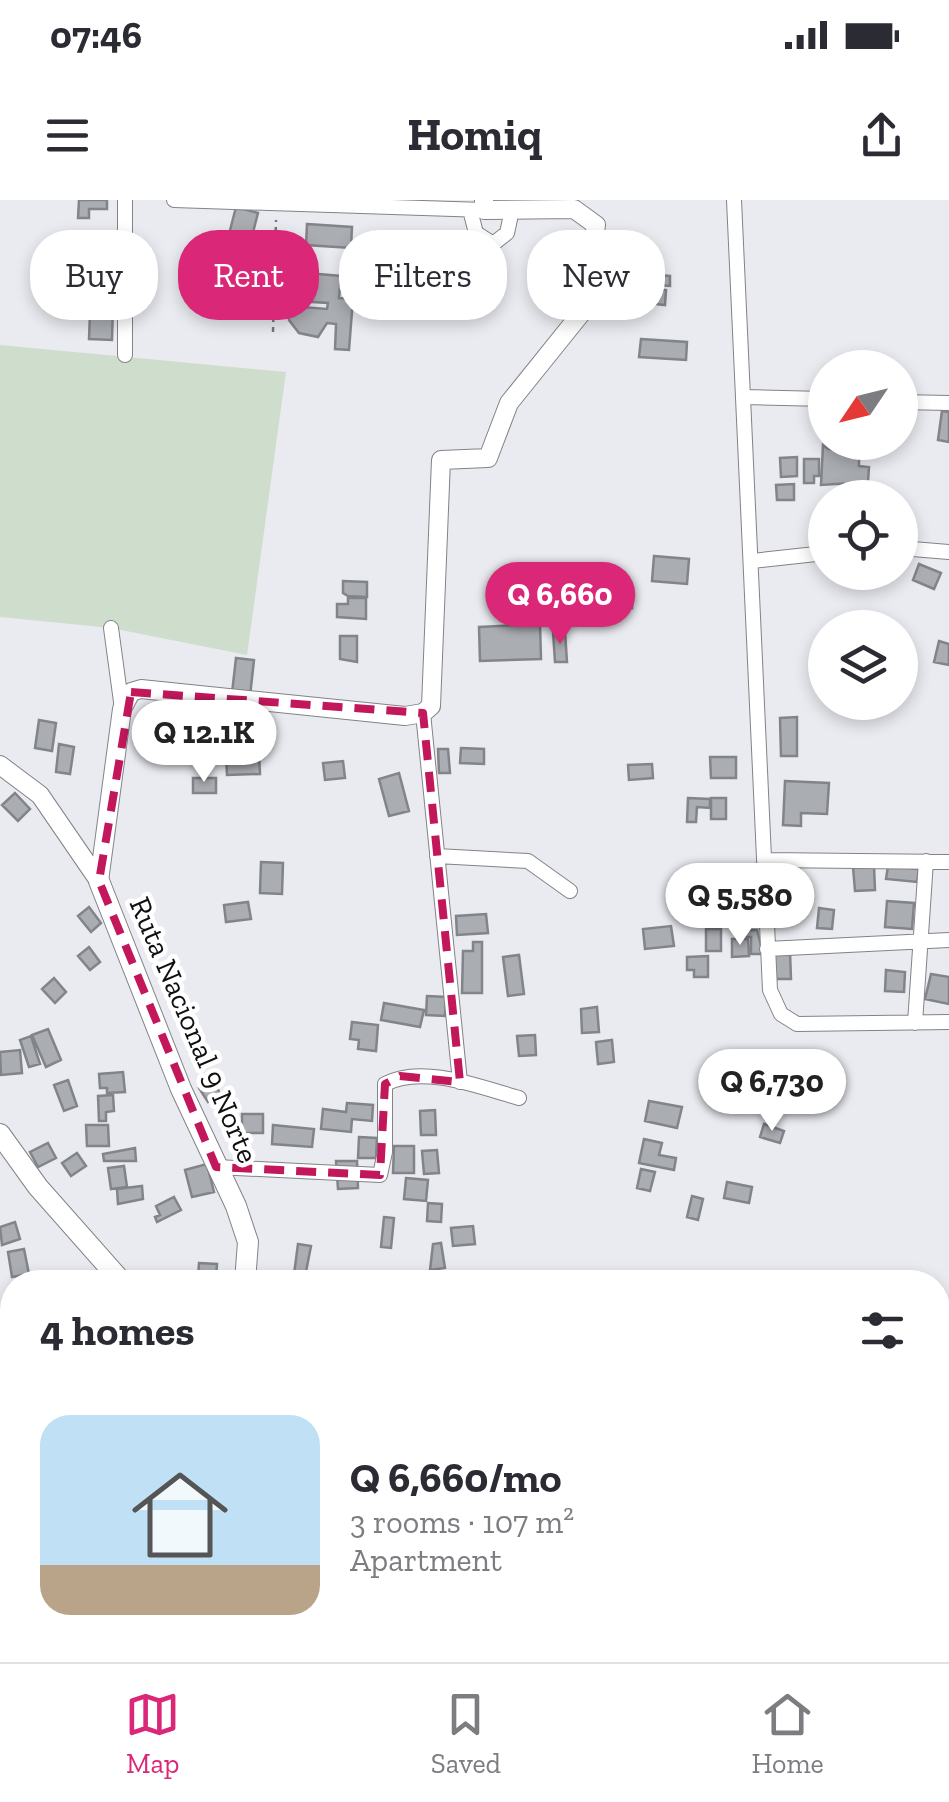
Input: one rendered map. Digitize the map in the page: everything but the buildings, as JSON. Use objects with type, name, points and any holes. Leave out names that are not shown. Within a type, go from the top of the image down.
[{"type":"main road","name":"Ruta Nacional 9 Norte","points":[[100,881],[132,972],[236,1206],[248,1242],[249,1270]]},
{"type":"main road","points":[[0,1134],[38,1187],[111,1270]]},
{"type":"street","points":[[125,200],[125,355]]},
{"type":"street","points":[[174,200],[574,209],[596,225],[583,311],[508,403],[488,458],[441,460],[434,695],[424,713],[460,1082]]},
{"type":"street","points":[[734,200],[746,397],[770,990],[781,1014],[797,1024],[949,1022]]},
{"type":"street","points":[[480,206],[476,233],[492,244],[508,232],[512,210]]},
{"type":"street","points":[[746,397],[808,399]]},
{"type":"street","points":[[918,402],[949,403]]},
{"type":"street","points":[[918,549],[949,552]]},
{"type":"street","points":[[752,561],[808,554]]},
{"type":"street","points":[[111,628],[122,709]]},
{"type":"street","points":[[122,709],[131,692],[141,689],[405,716],[424,713]]},
{"type":"street","name":"Ruta Nacional 9 Norte","points":[[100,881],[122,709]]},
{"type":"street","points":[[0,765],[40,795],[100,881]]},
{"type":"street","points":[[438,856],[528,861],[570,891]]},
{"type":"street","points":[[766,860],[949,862]]},
{"type":"street","points":[[914,1024],[926,861]]},
{"type":"street","points":[[767,949],[949,940]]},
{"type":"street","points":[[216,1167],[380,1175],[385,1084],[400,1076],[460,1082],[518,1098]]},
{"type":"path","points":[[273,332],[277,202]]},
{"type":"highlighted area","points":[[131,692],[423,713],[460,1082],[400,1076],[385,1084],[380,1175],[216,1167],[99,881]]},
{"type":"green space","points":[[0,345],[286,372],[247,655],[111,628],[0,617]]}]
